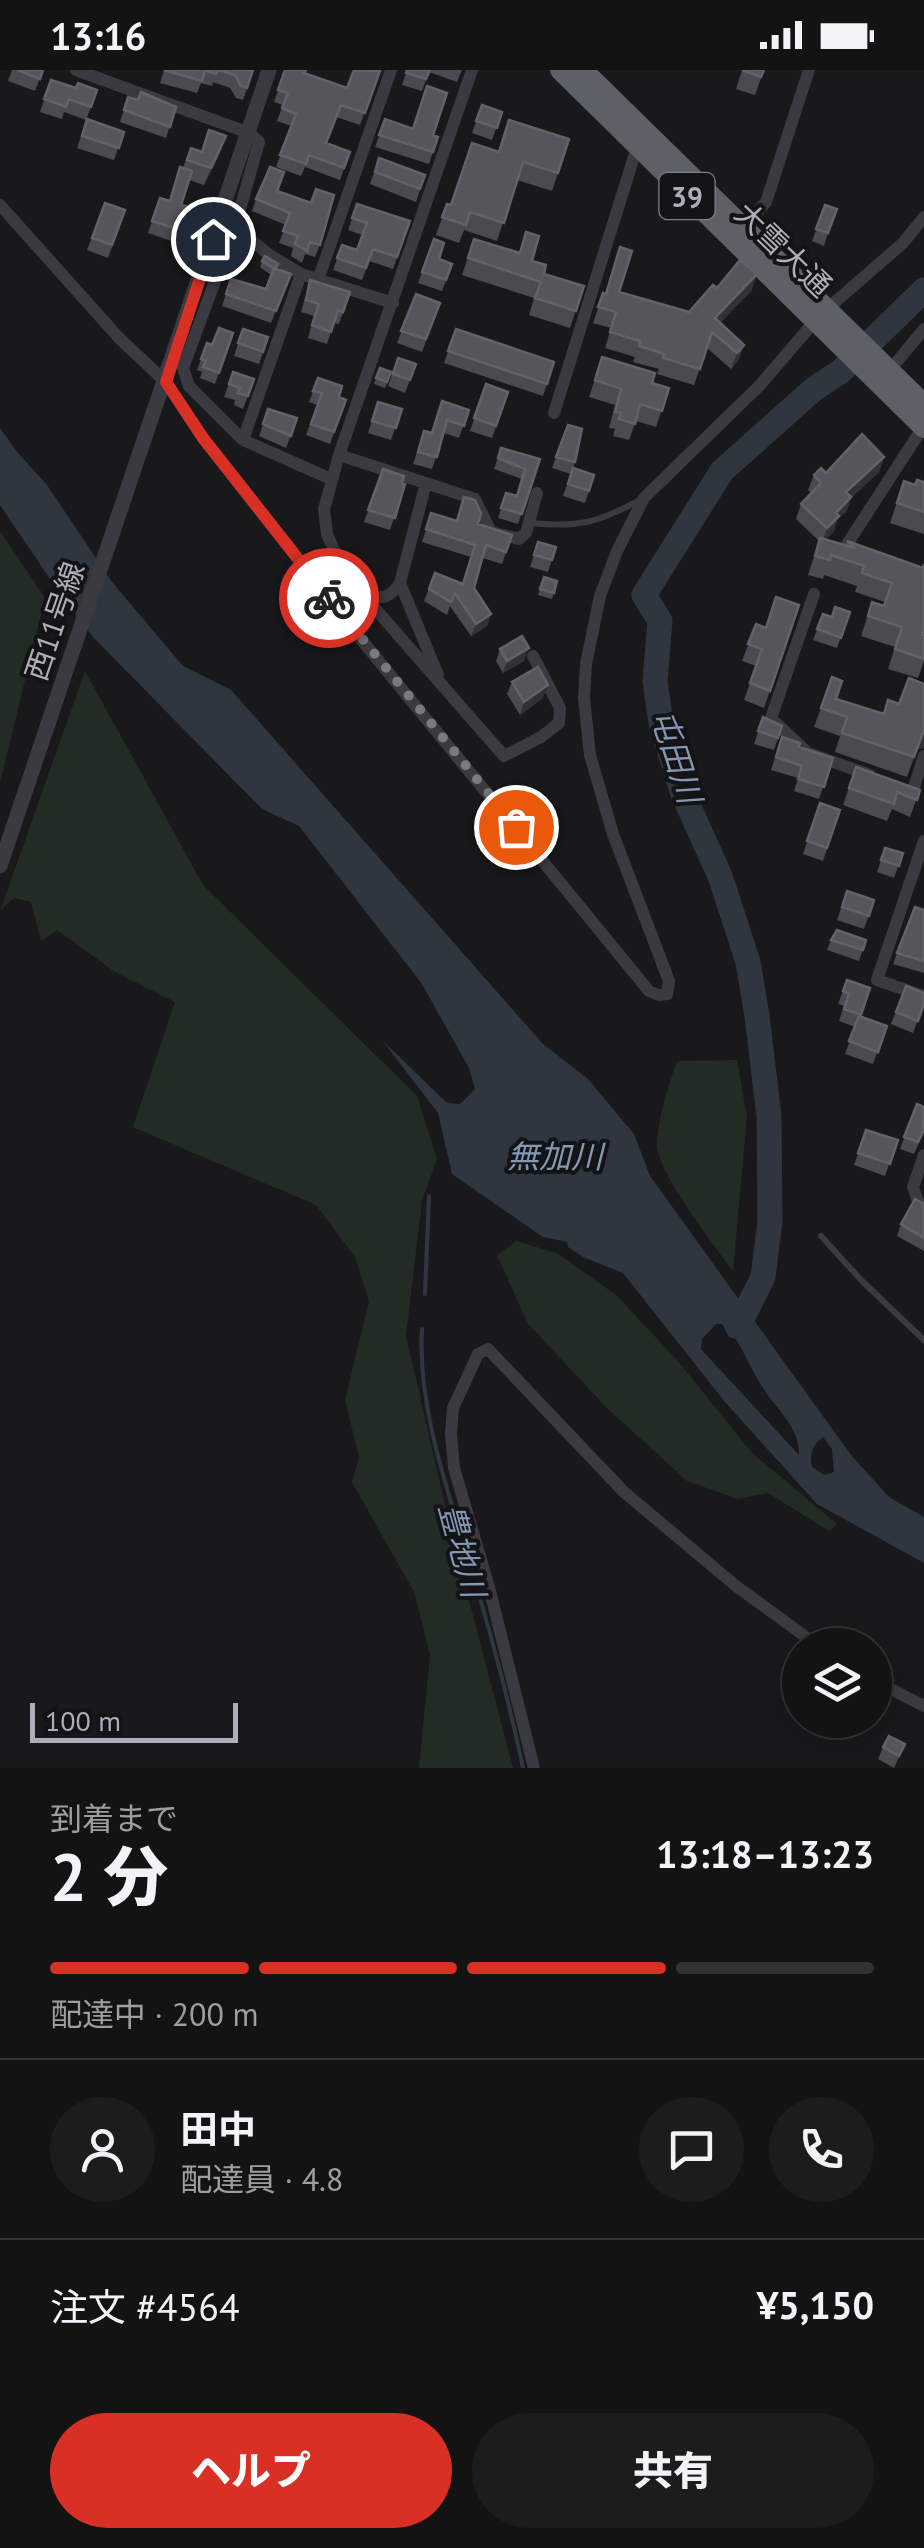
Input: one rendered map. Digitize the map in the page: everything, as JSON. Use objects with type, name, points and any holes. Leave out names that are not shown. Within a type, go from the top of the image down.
[{"type":"highway","name":"大雪大通","points":[[560,70],[637,148],[924,404]]},
{"type":"highway","name":"大雪大通","points":[[583,70],[744,227],[826,319]]},
{"type":"highway","name":"大雪大通","points":[[881,369],[924,428]]},
{"type":"street","points":[[76,70],[248,132],[259,142],[235,227],[184,368],[189,386],[243,440],[331,480]]},
{"type":"street","name":"西11号線","points":[[0,866],[269,70]]},
{"type":"street","points":[[318,280],[390,70]]},
{"type":"street","points":[[472,70],[324,508],[328,534],[344,573],[504,756],[558,724],[560,708],[534,656]]},
{"type":"street","points":[[744,227],[766,202],[809,70]]},
{"type":"street","points":[[554,412],[637,148]]},
{"type":"street","points":[[362,155],[380,162]]},
{"type":"street","points":[[416,175],[434,182]]},
{"type":"street","points":[[0,205],[164,388],[355,632],[649,991],[659,995],[667,994],[669,982],[613,834],[590,756],[584,698],[586,664],[600,596],[616,551],[644,498],[903,243],[924,216]]},
{"type":"street","points":[[235,227],[301,274],[394,303]]},
{"type":"street","points":[[243,440],[301,274]]},
{"type":"street","points":[[881,369],[924,330]]},
{"type":"street","points":[[844,549],[924,428]]},
{"type":"street","points":[[339,455],[475,499],[491,532],[519,540],[530,523],[537,494]]},
{"type":"street","points":[[364,595],[386,597],[400,583],[426,483]]},
{"type":"street","points":[[400,583],[442,685]]},
{"type":"street","points":[[814,594],[772,718],[808,752],[878,778]]},
{"type":"street","points":[[895,784],[918,793],[924,756]]},
{"type":"street","points":[[924,841],[877,980],[924,996]]},
{"type":"street","points":[[924,1156],[914,1187],[919,1204],[924,1207]]},
{"type":"street","points":[[534,1768],[490,1587],[454,1468],[454,1408],[478,1354],[488,1350],[624,1492],[736,1586],[794,1628]]},
{"type":"street","points":[[892,1690],[924,1706]]},
{"type":"lane","points":[[530,523],[569,527],[600,521],[644,498]]},
{"type":"lane","points":[[822,1236],[862,1282],[924,1340]]},
{"type":"shaded area","points":[[0,531],[45,598],[0,783]]},
{"type":"shaded area","points":[[85,671],[203,885],[417,1096],[437,1159],[422,1201],[406,1336],[454,1543],[513,1768],[419,1768],[430,1655],[414,1592],[352,1482],[359,1457],[345,1400],[369,1301],[355,1257],[316,1205],[133,1127],[175,1002],[115,972],[57,930],[41,941],[31,902],[14,898],[0,911]]},
{"type":"shaded area","points":[[737,1060],[747,1117],[733,1271],[666,1173],[657,1145],[661,1113],[677,1061]]},
{"type":"shaded area","points":[[516,1241],[557,1253],[616,1295],[678,1361],[752,1453],[837,1524],[829,1531],[768,1493],[738,1499],[687,1481],[607,1408],[528,1324],[497,1255]]},
{"type":"water","name":"無加川","points":[[0,428],[47,485],[112,582],[183,666],[231,690],[543,1044],[588,1079],[634,1134],[650,1176],[851,1455],[889,1497],[924,1517],[924,1563],[817,1504],[725,1402],[623,1273],[583,1257],[567,1242],[543,1237],[452,1174],[438,1113],[382,1040],[447,1103],[460,1104],[475,1089],[469,1068],[422,984],[299,826],[262,809],[93,637],[0,505]],"holes":[[[716,1324],[722,1324],[729,1337],[736,1339],[761,1385],[792,1428],[799,1455],[701,1349],[702,1339]],[[823,1437],[832,1449],[834,1472],[824,1475],[812,1467],[811,1458],[814,1446]]]},
{"type":"building","points":[[18,70],[43,70],[40,79]]},
{"type":"building","points":[[164,70],[205,70],[202,81]]},
{"type":"building","points":[[219,70],[253,70],[247,88],[241,86],[235,75]]},
{"type":"building","points":[[285,70],[306,70],[304,73],[347,88],[354,70],[380,71],[365,113],[341,105],[326,143],[350,152],[344,168],[309,155],[306,164],[280,155],[296,114],[282,108],[288,93],[278,90]]},
{"type":"building","points":[[430,70],[426,79],[406,73]]},
{"type":"building","points":[[742,70],[764,70],[761,77]]},
{"type":"building","points":[[51,80],[97,90],[91,107],[69,99],[66,107],[44,99]]},
{"type":"building","points":[[427,86],[447,93],[433,135],[438,137],[433,152],[379,135],[385,119],[413,129]]},
{"type":"building","points":[[141,92],[176,107],[170,127],[124,110],[128,97],[138,100]]},
{"type":"building","points":[[482,105],[502,112],[497,128],[476,121]]},
{"type":"building","points":[[87,119],[124,132],[119,148],[82,136]]},
{"type":"building","points":[[509,120],[569,139],[558,173],[523,162],[504,223],[470,212],[466,225],[442,217],[447,204],[451,205],[472,143],[499,152]]},
{"type":"building","points":[[209,130],[226,136],[211,168],[187,160],[191,148],[202,152]]},
{"type":"building","points":[[379,158],[425,175],[420,189],[375,172]]},
{"type":"building","points":[[180,167],[192,171],[181,205],[190,207],[182,231],[152,221],[160,198],[170,201]]},
{"type":"building","points":[[270,167],[284,172],[277,191],[311,203],[316,189],[334,195],[320,245],[310,242],[307,251],[295,244],[298,236],[283,231],[290,213],[256,199]]},
{"type":"building","points":[[105,203],[125,210],[112,245],[92,238]]},
{"type":"building","points":[[357,204],[410,221],[397,257],[373,249],[366,268],[337,258],[342,245],[357,250],[367,223],[352,218]]},
{"type":"building","points":[[825,205],[837,209],[828,233],[816,229]]},
{"type":"building","points":[[526,232],[539,236],[532,261],[546,265],[544,274],[584,286],[576,311],[535,298],[541,282],[468,258],[474,239],[520,253]]},
{"type":"building","points":[[434,239],[444,243],[439,259],[452,264],[446,280],[422,272]]},
{"type":"building","points":[[620,247],[632,251],[619,292],[689,312],[713,285],[717,288],[740,260],[757,274],[715,318],[744,345],[737,353],[712,332],[700,369],[663,358],[664,354],[639,346],[640,341],[610,332],[616,312],[598,307],[603,293],[606,294]]},
{"type":"building","points":[[265,256],[278,264],[275,269],[262,261]]},
{"type":"building","points":[[274,268],[291,274],[276,311],[226,294],[231,279],[266,289]]},
{"type":"building","points":[[310,280],[350,292],[343,312],[338,310],[331,332],[312,325],[319,304],[306,300]]},
{"type":"building","points":[[416,294],[440,303],[426,339],[401,331]]},
{"type":"building","points":[[219,328],[233,333],[219,373],[203,367],[206,361],[201,359]]},
{"type":"building","points":[[243,329],[268,337],[263,352],[238,343]]},
{"type":"building","points":[[456,329],[554,362],[547,384],[448,351]]},
{"type":"building","points":[[602,357],[655,373],[652,383],[669,388],[662,411],[640,404],[635,424],[619,419],[621,413],[615,412],[621,389],[595,380]]},
{"type":"building","points":[[398,358],[416,364],[410,380],[393,374]]},
{"type":"building","points":[[380,368],[391,372],[387,382],[376,378]]},
{"type":"building","points":[[233,372],[254,379],[248,396],[229,384]]},
{"type":"building","points":[[318,378],[342,386],[339,397],[346,400],[334,432],[311,424],[322,393],[313,391]]},
{"type":"building","points":[[486,384],[508,392],[496,426],[474,418]]},
{"type":"building","points":[[442,401],[469,410],[464,426],[447,420],[437,457],[418,452],[424,431],[432,433]]},
{"type":"building","points":[[378,402],[402,409],[396,428],[372,421]]},
{"type":"building","points":[[268,409],[297,418],[291,436],[263,424]]},
{"type":"building","points":[[568,425],[582,429],[575,462],[556,457]]},
{"type":"building","points":[[862,434],[884,457],[846,492],[851,497],[827,528],[801,504],[821,483],[814,475],[821,468],[826,473]]},
{"type":"building","points":[[501,448],[540,459],[522,514],[501,508],[506,493],[517,496],[525,469],[498,458]]},
{"type":"building","points":[[573,468],[594,475],[589,491],[568,484]]},
{"type":"building","points":[[383,469],[404,476],[395,518],[368,510]]},
{"type":"building","points":[[917,480],[924,482],[924,512],[897,503],[904,481],[915,485]]},
{"type":"building","points":[[464,497],[475,500],[481,513],[478,524],[512,535],[506,552],[486,545],[474,588],[491,614],[476,624],[455,593],[451,602],[429,589],[435,573],[463,584],[475,545],[426,529],[431,513],[457,521]]},
{"type":"building","points":[[820,538],[855,548],[847,541],[923,568],[924,564],[924,659],[895,649],[902,627],[868,616],[872,602],[884,606],[892,583],[862,573],[864,566],[831,555],[830,560],[815,556]]},
{"type":"building","points":[[538,542],[556,547],[552,560],[534,555]]},
{"type":"building","points":[[544,577],[557,581],[554,593],[540,589]]},
{"type":"building","points":[[776,597],[799,605],[770,691],[750,683],[762,649],[748,644],[756,624],[766,628]]},
{"type":"building","points":[[835,607],[850,612],[841,638],[817,629],[823,614],[832,617]]},
{"type":"building","points":[[522,636],[529,648],[507,661],[500,649]]},
{"type":"building","points":[[538,667],[548,685],[524,702],[512,682]]},
{"type":"building","points":[[832,677],[842,681],[836,699],[884,714],[888,700],[899,704],[909,678],[924,684],[924,730],[914,757],[842,733],[847,717],[821,708]]},
{"type":"building","points":[[763,717],[782,726],[778,738],[758,731]]},
{"type":"building","points":[[782,737],[833,758],[824,787],[798,779],[802,766],[776,757]]},
{"type":"building","points":[[856,767],[920,790],[917,800],[897,792],[894,804],[849,788]]},
{"type":"building","points":[[820,803],[840,810],[827,848],[807,841]]},
{"type":"building","points":[[885,848],[903,853],[899,866],[881,860]]},
{"type":"building","points":[[847,891],[874,900],[869,916],[842,907]]},
{"type":"building","points":[[915,907],[924,910],[924,961],[897,953]]},
{"type":"building","points":[[837,930],[866,940],[863,950],[831,940]]},
{"type":"building","points":[[847,980],[870,988],[861,1015],[844,1009],[849,994],[843,991]]},
{"type":"building","points":[[906,986],[924,993],[918,1021],[896,1012]]},
{"type":"building","points":[[859,1016],[887,1026],[878,1052],[849,1041]]},
{"type":"building","points":[[917,1104],[924,1107],[924,1130],[918,1142],[904,1137]]},
{"type":"building","points":[[866,1130],[898,1140],[890,1164],[858,1153]]},
{"type":"building","points":[[915,1199],[924,1204],[924,1238],[901,1224]]},
{"type":"building","points":[[888,1738],[905,1744],[899,1756],[883,1747]]},
{"type":"waterway","name":"屯田川","points":[[739,1325],[763,1277],[770,1221],[769,1116],[757,1016],[748,962],[720,876],[683,794],[661,723],[655,681],[660,621],[644,595],[722,471],[814,389],[840,372],[924,290]]},
{"type":"waterway","name":"豊地川","points":[[425,1294],[429,1196]]},
{"type":"waterway","name":"豊地川","points":[[422,1329],[424,1389],[436,1450],[493,1643],[523,1768]]},
{"type":"way so far","points":[[329,598],[516,827]]},
{"type":"route","points":[[213,239],[166,382],[203,438],[329,598]]}]
